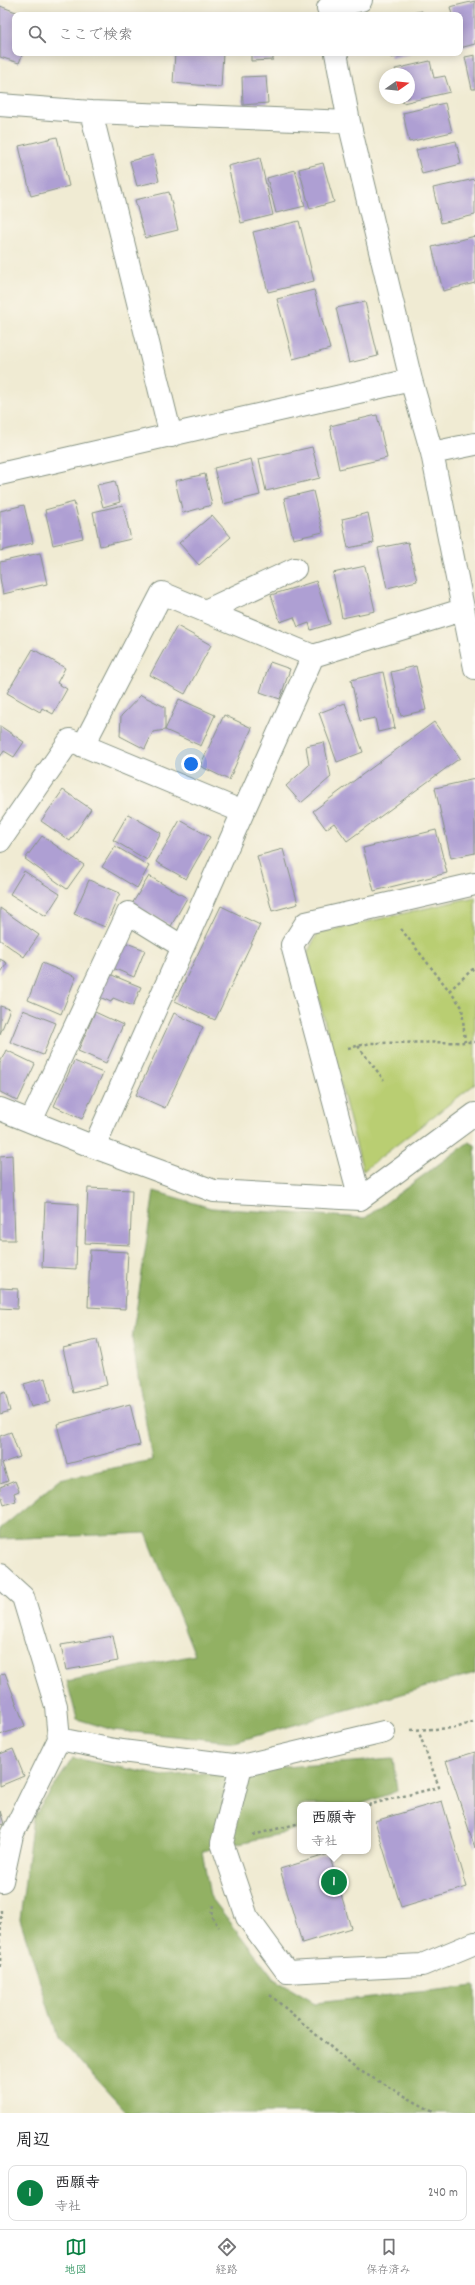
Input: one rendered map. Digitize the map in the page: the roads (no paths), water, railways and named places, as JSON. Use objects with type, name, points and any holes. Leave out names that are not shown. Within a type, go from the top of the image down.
[{"type":"street","points":[[329,8],[361,0]]},
{"type":"street","points":[[337,56],[349,122],[411,380],[432,453],[462,610],[475,668]]},
{"type":"street","points":[[0,105],[91,112],[349,122]]},
{"type":"street","points":[[91,112],[171,436]]},
{"type":"street","points":[[0,474],[411,380]]},
{"type":"street","points":[[432,453],[475,444]]},
{"type":"street","points":[[206,611],[296,569]]},
{"type":"street","points":[[83,746],[162,592],[313,656],[462,610]]},
{"type":"street","points":[[94,1147],[313,656]]},
{"type":"street","points":[[0,841],[70,740],[243,812]]},
{"type":"street","points":[[360,1199],[292,945],[306,923],[475,884]]},
{"type":"street","points":[[31,1121],[128,913],[183,947]]},
{"type":"street","points":[[0,1108],[94,1147],[214,1191],[360,1199],[471,1121]]},
{"type":"street","points":[[0,1576],[23,1597],[56,1706],[59,1739],[12,1835],[2,1881]]},
{"type":"street","points":[[59,1739],[114,1750],[240,1766],[384,1732]]},
{"type":"street","points":[[240,1766],[222,1842],[247,1917],[287,1972],[422,1965],[475,1943]]},
{"type":"place","name":"西願寺","points":[[334,1882]]}]
